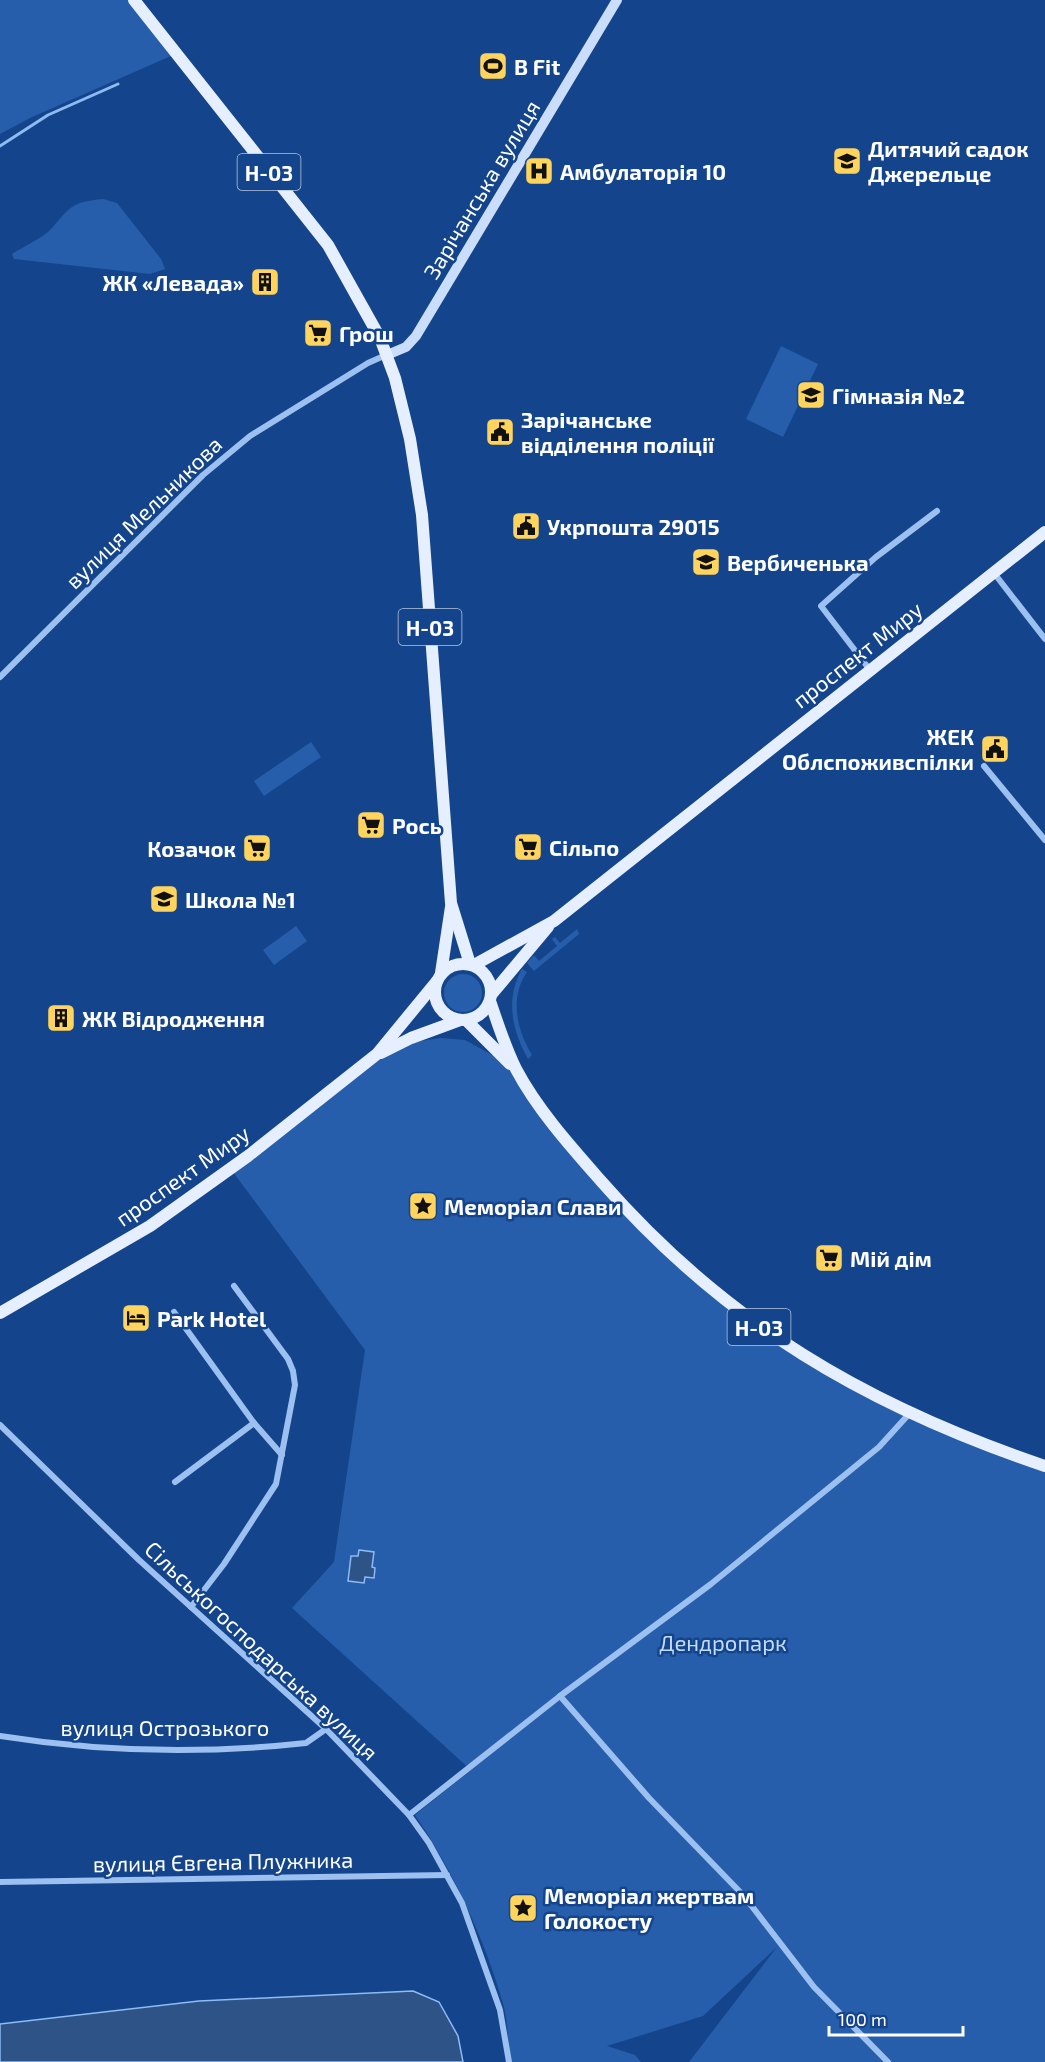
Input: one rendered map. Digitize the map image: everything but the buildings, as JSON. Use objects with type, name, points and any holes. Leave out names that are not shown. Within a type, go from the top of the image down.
[{"type":"main road","name":"Н-03","points":[[134,0],[328,245],[387,355],[411,439],[422,515],[451,903],[434,994],[438,1006],[447,1016],[463,1020],[518,1072],[572,1148],[650,1234],[707,1286],[768,1334],[807,1359],[909,1414],[977,1443],[1045,1466]]},
{"type":"main road","name":"проспект Миру","points":[[472,965],[554,921],[1045,532]]},
{"type":"main road","name":"Н-03","points":[[451,903],[472,965],[488,977],[490,998],[518,1072]]},
{"type":"main road","name":"проспект Миру","points":[[490,998],[554,921]]},
{"type":"main road","points":[[439,977],[456,964],[472,965]]},
{"type":"main road","name":"проспект Миру","points":[[377,1054],[439,977]]},
{"type":"main road","points":[[463,1020],[478,1016],[490,998]]},
{"type":"main road","name":"проспект Миру","points":[[0,1312],[100,1256],[186,1202],[377,1054],[411,1038],[463,1020]]},
{"type":"street","name":"Зарічанська вулиця","points":[[387,355],[406,347],[416,336],[616,0]]},
{"type":"street","name":"вулиця Мельникова","points":[[0,677],[203,475],[238,445],[368,363],[387,355]]},
{"type":"street","points":[[870,670],[821,606],[876,557],[936,511]]},
{"type":"street","points":[[994,573],[1045,639]]},
{"type":"street","points":[[984,766],[1045,840]]},
{"type":"street","points":[[191,1607],[260,1511],[276,1484],[295,1385],[293,1371],[234,1286]]},
{"type":"street","points":[[174,1312],[254,1423],[282,1455]]},
{"type":"street","points":[[409,1815],[560,1696],[711,1584],[879,1447],[909,1414]]},
{"type":"street","points":[[175,1482],[254,1423]]},
{"type":"street","name":"Сільськогосподарська вулиця","points":[[0,1425],[191,1607],[326,1729],[409,1815],[462,1903],[501,2010],[509,2062]]},
{"type":"street","points":[[560,1696],[649,1798],[744,1896],[814,1987],[888,2062]]},
{"type":"street","name":"вулиця Острозького","points":[[0,1736],[63,1746],[150,1749],[306,1743],[326,1729]]},
{"type":"street","name":"вулиця Євгена Плужника","points":[[0,1882],[447,1875]]},
{"type":"green space","points":[[0,0],[129,0],[173,55],[30,118],[0,134]]},
{"type":"green space","points":[[103,199],[117,203],[161,259],[165,269],[150,274],[14,259],[12,254],[48,232],[73,206]]},
{"type":"green space","points":[[781,346],[818,364],[783,437],[746,419]]},
{"type":"green space","points":[[311,742],[321,757],[264,796],[254,781]]},
{"type":"green space","points":[[296,926],[307,941],[274,965],[263,950]]},
{"type":"green space","points":[[577,929],[579,934],[534,971],[527,963],[534,955],[539,961],[557,946],[552,939],[555,937],[560,943]]},
{"type":"green space","points":[[522,969],[527,972],[518,992],[517,1014],[522,1035],[532,1055],[528,1059],[518,1037],[512,1003]]},
{"type":"green space","points":[[463,974],[477,979],[482,993],[477,1007],[463,1012],[449,1007],[444,993],[449,979]]},
{"type":"green space","name":"Дендропарк","points":[[441,1038],[465,1040],[496,1057],[550,1113],[703,1287],[776,1344],[812,1367],[887,1408],[965,1441],[1045,1470],[1045,2062],[689,2062],[777,1947],[703,2016],[607,2046],[635,2055],[641,2062],[510,2062],[504,2007],[488,1956],[455,1883],[415,1815],[471,1770],[292,1608],[334,1562],[365,1350],[233,1172],[379,1058],[413,1042]]},
{"type":"shaded area","points":[[359,1550],[374,1552],[372,1567],[375,1568],[374,1578],[365,1577],[364,1583],[348,1581],[351,1556],[358,1556]]},
{"type":"shaded area","points":[[413,1991],[439,2002],[458,2036],[463,2062],[0,2062],[0,2024],[199,2001]]},
{"type":"waterway","points":[[0,146],[48,115],[118,84]]},
{"type":"place","name":"B Fit","points":[[493,66]]},
{"type":"place","name":"Дитячий садок Джерельце","points":[[847,161]]},
{"type":"place","name":"Амбулаторія 10","points":[[539,171]]},
{"type":"place","name":"ЖК «Левада»","points":[[265,282]]},
{"type":"place","name":"Грош","points":[[318,333]]},
{"type":"place","name":"Гімназія №2","points":[[811,395]]},
{"type":"place","name":"Зарічанське відділення поліції","points":[[500,432]]},
{"type":"place","name":"Укрпошта 29015","points":[[526,526]]},
{"type":"place","name":"Вербиченька","points":[[706,562]]},
{"type":"place","name":"ЖЕК Облспоживспілки","points":[[995,749]]},
{"type":"place","name":"Рось","points":[[371,825]]},
{"type":"place","name":"Сільпо","points":[[528,847]]},
{"type":"place","name":"Козачок","points":[[257,848]]},
{"type":"place","name":"Школа №1","points":[[164,899]]},
{"type":"place","name":"ЖК Відродження","points":[[61,1018]]},
{"type":"place","name":"Меморіал Слави","points":[[423,1206]]},
{"type":"place","name":"Мій дім","points":[[829,1258]]},
{"type":"place","name":"Park Hotel","points":[[136,1318]]},
{"type":"place","name":"Меморіал жертвам Голокосту","points":[[523,1908]]}]
